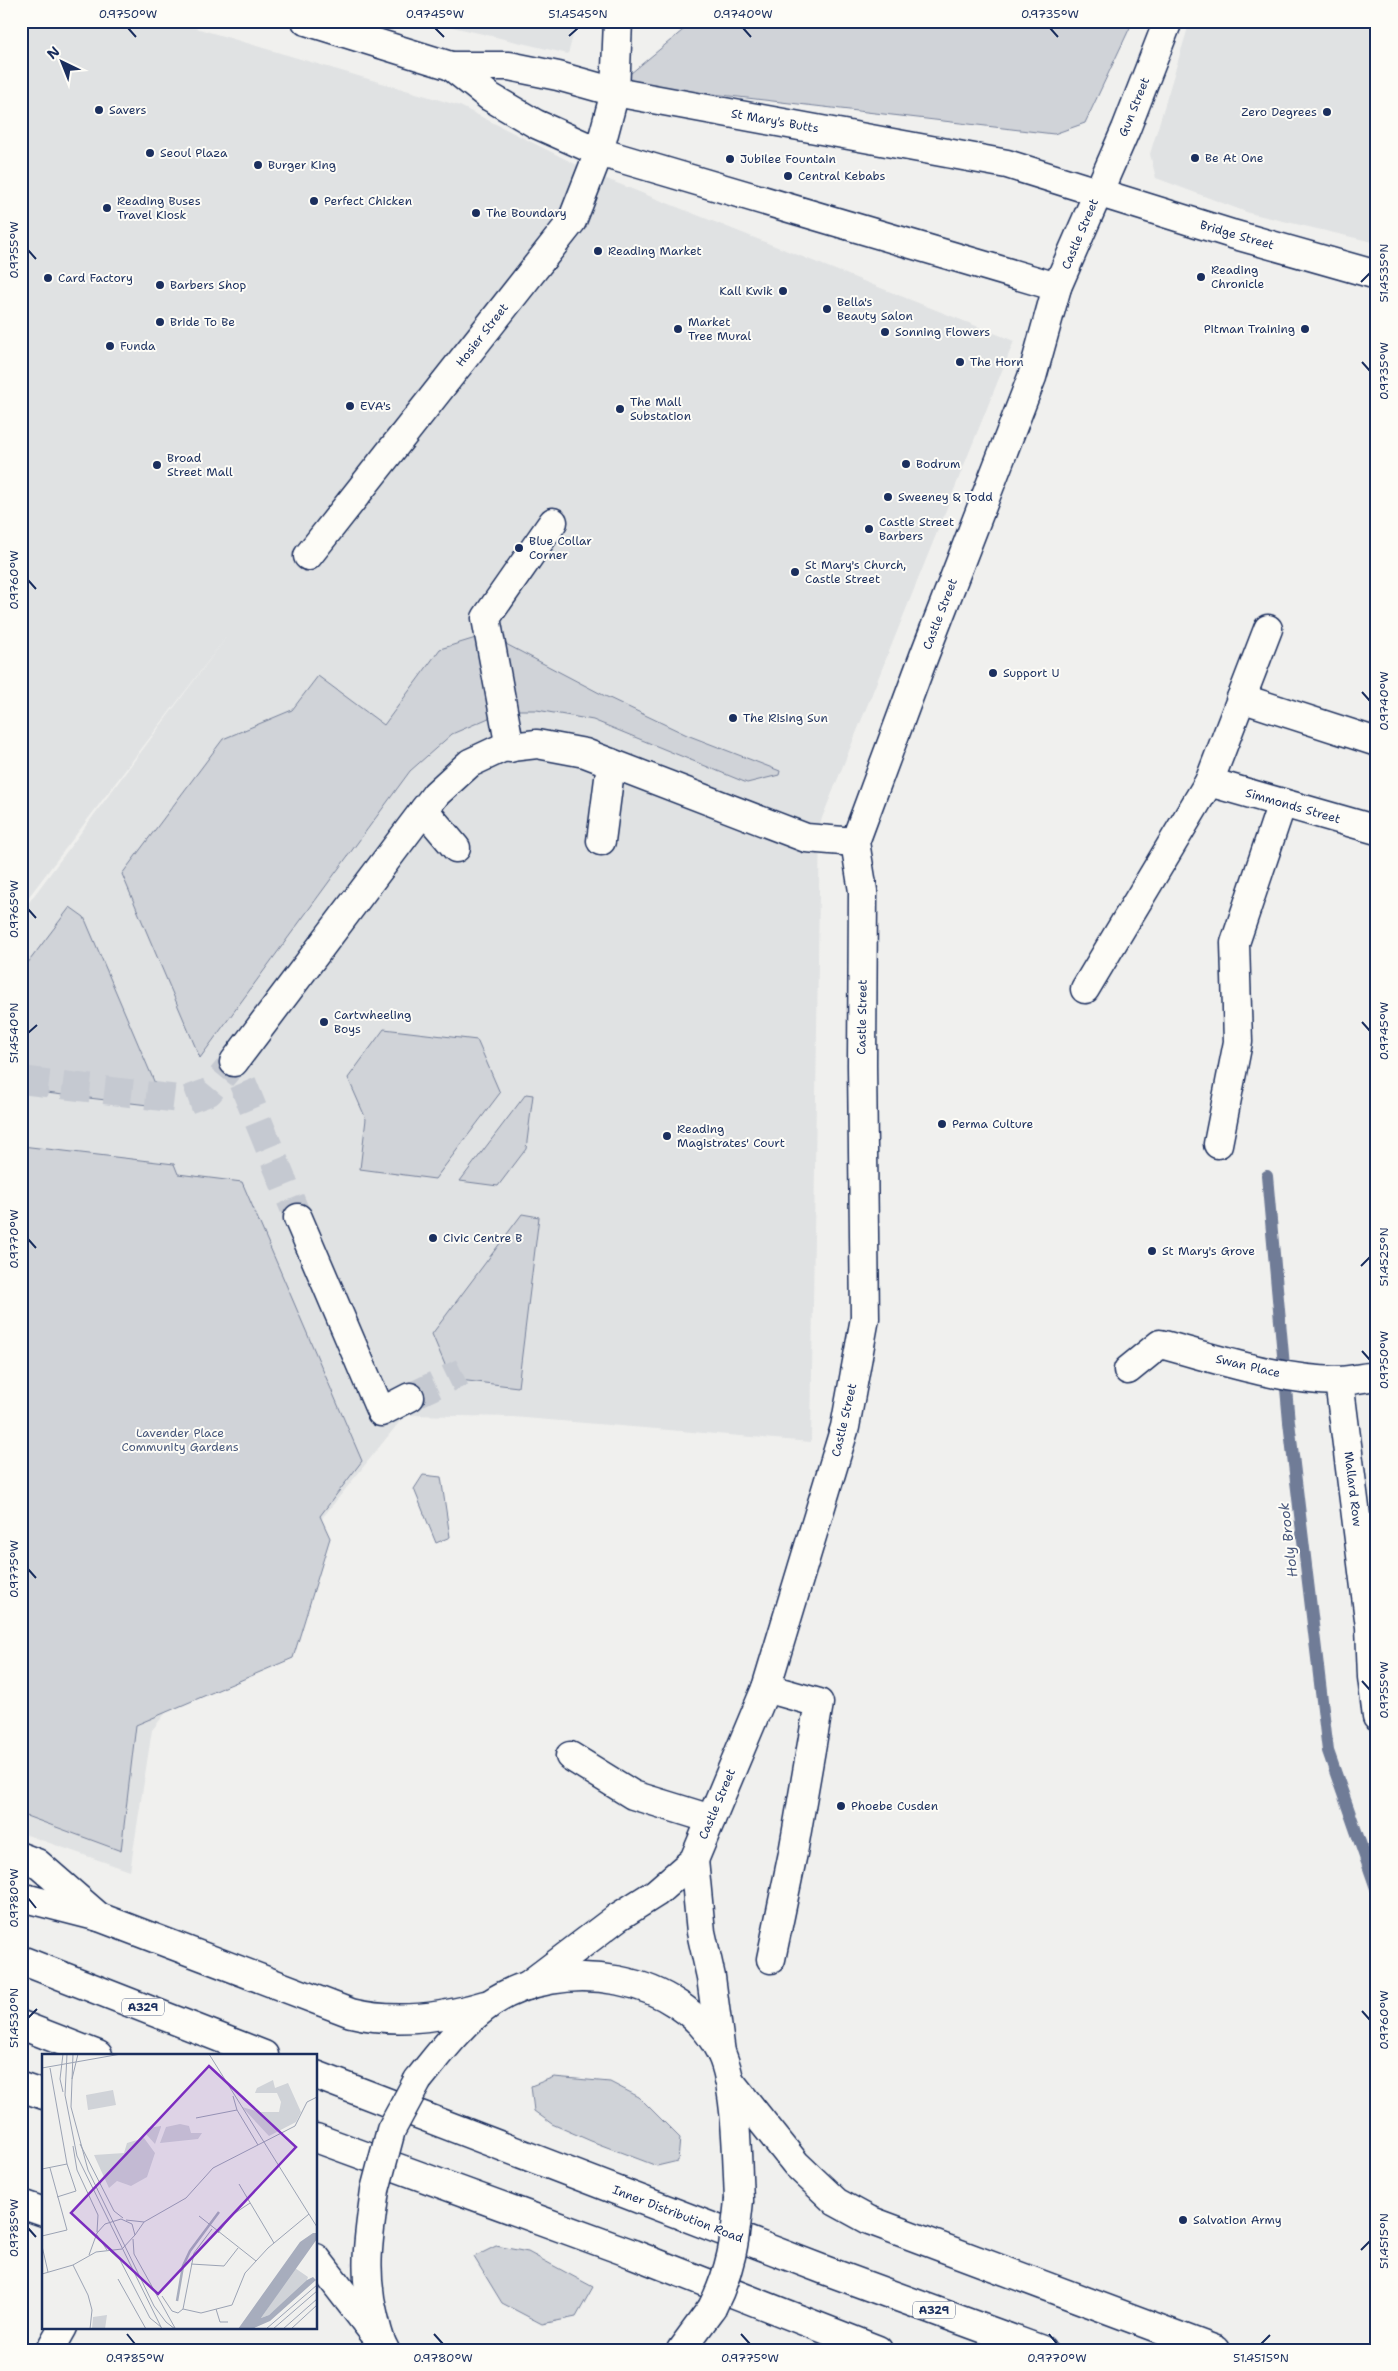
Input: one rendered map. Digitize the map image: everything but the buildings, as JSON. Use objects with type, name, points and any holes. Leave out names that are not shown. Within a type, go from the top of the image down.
[{"type":"street","name":"St Mary's Butts","points":[[306,21],[451,66],[509,66],[558,76],[615,92],[1007,164],[1098,192]]},
{"type":"street","name":"Hosier Street","points":[[308,556],[572,221],[599,152],[615,92],[618,21]]},
{"type":"street","name":"Gun Street","points":[[1098,192],[1126,129],[1168,21]]},
{"type":"street","name":"St Mary's Butts","points":[[451,66],[490,97],[536,124],[599,152],[1057,287]]},
{"type":"street","name":"Bridge Street","points":[[1098,192],[1223,231],[1377,275]]},
{"type":"street","name":"Castle Street","points":[[527,1986],[618,1916],[656,1893],[694,1860],[766,1688],[845,1427],[865,1318],[862,1064],[863,891],[855,842],[924,656],[1032,377],[1057,287],[1098,192]]},
{"type":"street","points":[[510,748],[486,618],[553,522]]},
{"type":"street","points":[[1085,989],[1209,782],[1268,629]]},
{"type":"street","points":[[1241,698],[1377,742]]},
{"type":"street","points":[[234,1062],[436,794],[470,763],[502,748],[537,744],[585,753],[806,838],[855,842]]},
{"type":"street","points":[[601,841],[611,763]]},
{"type":"street","name":"Simmonds Street","points":[[1209,782],[1377,830]]},
{"type":"street","points":[[1218,1144],[1238,1042],[1236,943],[1282,803]]},
{"type":"street","points":[[424,810],[456,848]]},
{"type":"street","points":[[298,1218],[381,1412],[410,1398]]},
{"type":"street","name":"Swan Place","points":[[1128,1370],[1160,1344],[1258,1369],[1304,1377],[1339,1381],[1377,1376]]},
{"type":"street","name":"Mallard Row","points":[[1339,1381],[1370,1627],[1372,1678],[1377,1717]]},
{"type":"street","points":[[766,1688],[820,1703],[771,1959]]},
{"type":"street","points":[[570,1756],[633,1795],[711,1819]]},
{"type":"street","points":[[21,1857],[37,1863],[99,1917]]},
{"type":"street","name":"Castle Street","points":[[694,1860],[701,1932],[711,1977],[721,2053]]},
{"type":"street","points":[[21,1897],[99,1917],[351,2013],[373,2018],[411,2019],[453,2014],[492,2003],[527,1986],[573,1976],[608,1977],[650,1990],[675,2003],[700,2024],[721,2053],[729,2080],[738,2200],[735,2246],[727,2274],[706,2316],[681,2350]]},
{"type":"street","name":"A329","points":[[21,1960],[261,2054]]},
{"type":"street","points":[[382,2346],[367,2292],[367,2247],[375,2190],[391,2130],[418,2080],[444,2047],[492,2003]]},
{"type":"street","points":[[21,2025],[95,2054]]},
{"type":"street","name":"Inner Distribution Road","points":[[318,2076],[808,2264],[1042,2350]]},
{"type":"street","points":[[729,2080],[796,2164],[836,2202],[869,2220],[1216,2350]]},
{"type":"street","points":[[21,2087],[42,2094]]},
{"type":"street","points":[[318,2139],[632,2254],[878,2350]]},
{"type":"street","points":[[21,2204],[42,2211]]},
{"type":"street","points":[[318,2261],[382,2346]]},
{"type":"street","points":[[50,2350],[62,2328]]},
{"type":"shaded area","points":[[21,21],[172,21],[460,106],[599,176],[1014,341],[820,823],[811,1442],[513,1417],[405,1415],[152,1730],[130,1871],[21,1833],[21,913],[228,635],[21,907]]},
{"type":"shaded area","points":[[427,21],[577,21],[568,54]]},
{"type":"shaded area","points":[[1190,21],[1377,21],[1377,243],[1249,213],[1156,178],[1150,154]]},
{"type":"green space","points":[[694,21],[1133,21],[1085,123],[1054,134],[619,83]]},
{"type":"green space","points":[[479,637],[491,717],[452,734],[410,771],[200,1058],[122,874],[223,739],[292,710],[318,676],[384,725],[440,649]]},
{"type":"green space","points":[[504,643],[605,696],[687,735],[780,771],[779,775],[747,783],[593,720],[537,710],[514,710]]},
{"type":"green space","points":[[70,907],[84,917],[165,1107],[21,1090],[21,972]]},
{"type":"green space","points":[[384,1029],[477,1040],[500,1093],[435,1179],[360,1169],[366,1119],[348,1078]]},
{"type":"green space","points":[[526,1094],[533,1095],[526,1149],[498,1186],[460,1181]]},
{"type":"green space","name":"Lavender Place Community Gardens","points":[[22,1146],[174,1164],[178,1174],[242,1182],[362,1461],[320,1516],[330,1538],[293,1658],[136,1725],[121,1851],[21,1814]]},
{"type":"green space","points":[[522,1214],[539,1217],[518,1387],[451,1379],[432,1334]]},
{"type":"green space","points":[[423,1475],[441,1477],[450,1537],[436,1543],[414,1489]]},
{"type":"green space","points":[[554,2077],[610,2082],[639,2097],[680,2138],[678,2161],[657,2166],[552,2124],[534,2111],[531,2086]]},
{"type":"green space","points":[[496,2246],[528,2252],[593,2287],[576,2317],[542,2324],[502,2303],[474,2257]]},
{"type":"waterway","name":"Holy Brook","points":[[1267,1176],[1289,1422],[1328,1751],[1377,1891]]},
{"type":"tunnel","points":[[21,1080],[187,1100],[209,1092],[234,1062],[298,1218]]},
{"type":"tunnel","points":[[410,1397],[462,1372]]},
{"type":"place","name":"Savers","points":[[99,110]]},
{"type":"place","name":"Zero Degrees","points":[[1327,112]]},
{"type":"place","name":"Seoul Plaza","points":[[150,153]]},
{"type":"place","name":"Be At One","points":[[1195,158]]},
{"type":"place","name":"Jubilee Fountain","points":[[730,159]]},
{"type":"place","name":"Burger King","points":[[258,165]]},
{"type":"place","name":"Central Kebabs","points":[[788,176]]},
{"type":"place","name":"Perfect Chicken","points":[[314,201]]},
{"type":"place","name":"Reading Buses Travel Kiosk","points":[[107,208]]},
{"type":"place","name":"The Boundary","points":[[476,213]]},
{"type":"place","name":"Reading Market","points":[[598,251]]},
{"type":"place","name":"Reading Chronicle","points":[[1201,277]]},
{"type":"place","name":"Card Factory","points":[[48,278]]},
{"type":"place","name":"Barbers Shop","points":[[160,285]]},
{"type":"place","name":"Kall Kwik","points":[[783,291]]},
{"type":"place","name":"Bella's Beauty Salon","points":[[827,309]]},
{"type":"place","name":"Bride To Be","points":[[160,322]]},
{"type":"place","name":"Market Tree Mural","points":[[678,329]]},
{"type":"place","name":"Pitman Training","points":[[1305,329]]},
{"type":"place","name":"Sonning Flowers","points":[[885,332]]},
{"type":"place","name":"Funda","points":[[110,346]]},
{"type":"place","name":"The Horn","points":[[960,362]]},
{"type":"place","name":"EVA's","points":[[350,406]]},
{"type":"place","name":"The Mall Substation","points":[[620,409]]},
{"type":"place","name":"Bodrum","points":[[906,464]]},
{"type":"place","name":"Broad Street Mall","points":[[157,465]]},
{"type":"place","name":"Sweeney & Todd","points":[[888,497]]},
{"type":"place","name":"Castle Street Barbers","points":[[869,529]]},
{"type":"place","name":"Blue Collar Corner","points":[[519,548]]},
{"type":"place","name":"St Mary's Church, Castle Street","points":[[795,572]]},
{"type":"place","name":"Support U","points":[[993,673]]},
{"type":"place","name":"The Rising Sun","points":[[733,718]]},
{"type":"place","name":"Cartwheeling Boys","points":[[324,1022]]},
{"type":"place","name":"Perma Culture","points":[[942,1124]]},
{"type":"place","name":"Reading Magistrates' Court","points":[[667,1136]]},
{"type":"place","name":"Civic Centre B","points":[[433,1238]]},
{"type":"place","name":"St Mary's Grove","points":[[1152,1251]]},
{"type":"place","name":"Phoebe Cusden","points":[[841,1806]]},
{"type":"place","name":"Salvation Army","points":[[1183,2220]]}]
